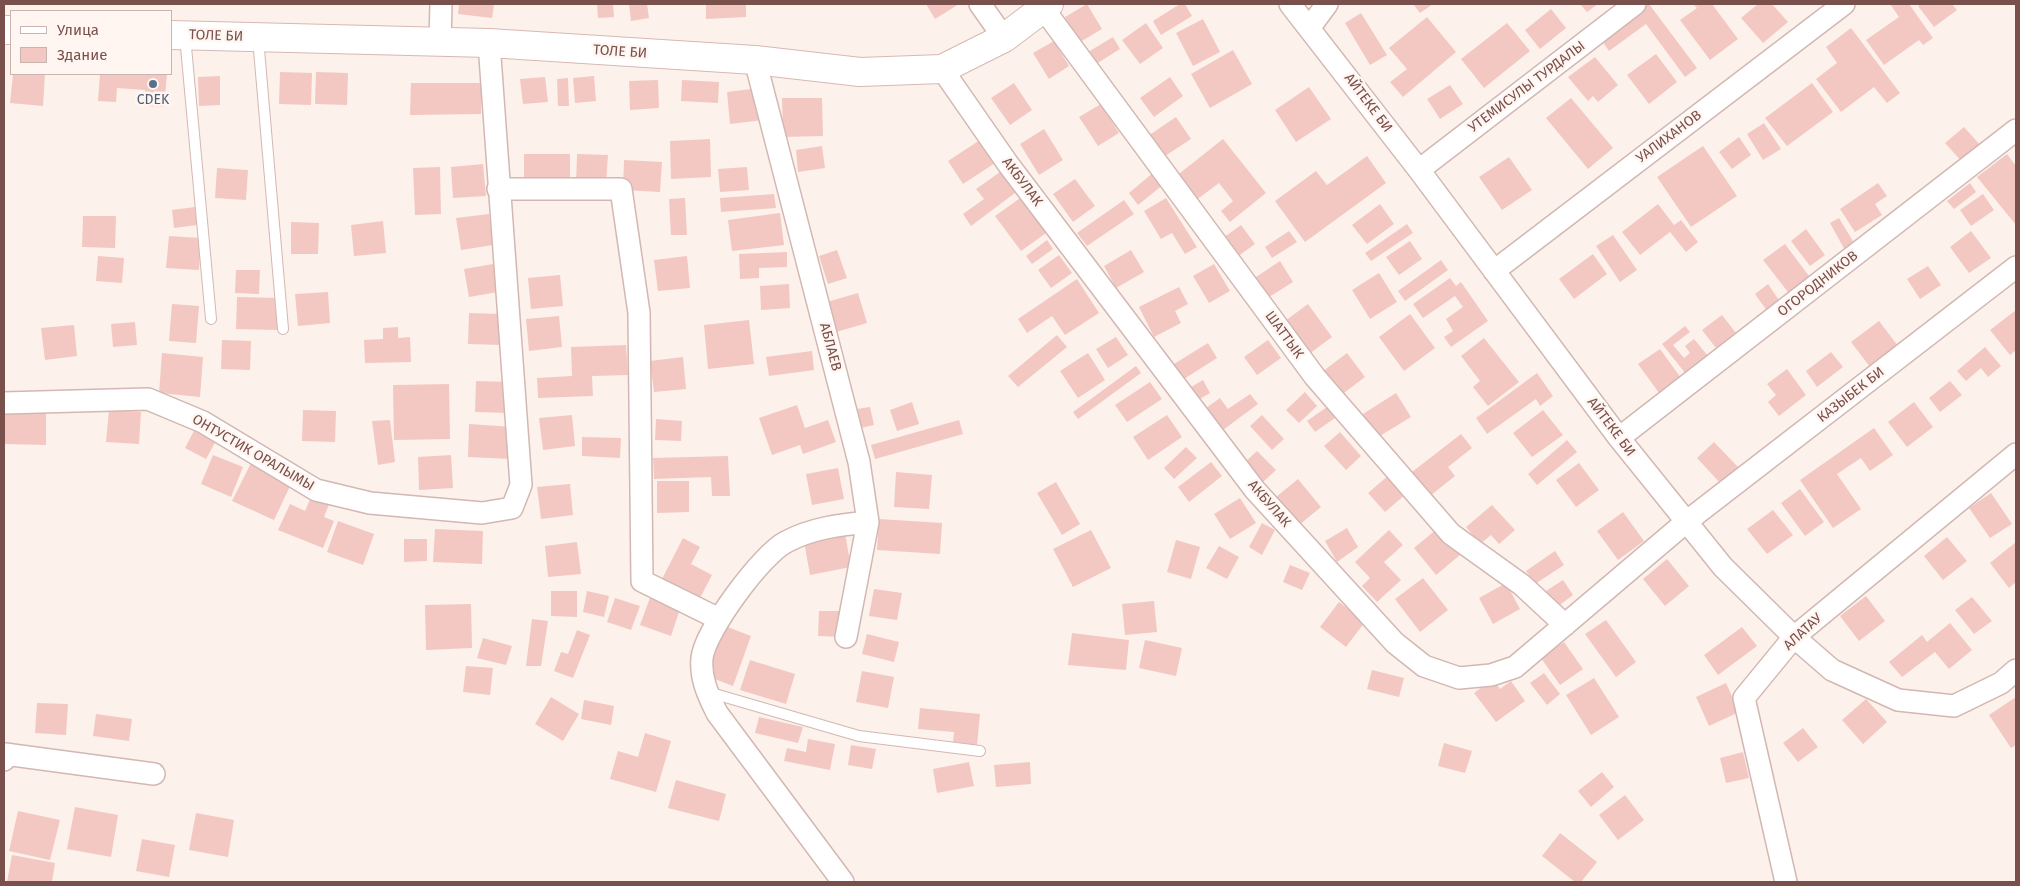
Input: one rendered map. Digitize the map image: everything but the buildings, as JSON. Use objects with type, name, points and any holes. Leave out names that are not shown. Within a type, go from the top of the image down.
[{"type":"main road","name":"ТОЛЕ БИ","points":[[178,35],[489,43],[755,60],[860,72],[942,69],[1004,38],[1046,6]]},
{"type":"street","points":[[440,42],[441,4]]},
{"type":"street","points":[[980,4],[1004,38]]},
{"type":"street","name":"АЙТЕКЕ БИ","points":[[1290,4],[1310,27],[1619,438],[1723,568],[1794,637],[1832,670],[1898,700],[1954,706],[2001,683],[2016,670]]},
{"type":"street","points":[[1310,27],[1326,4]]},
{"type":"street","name":"УТЕМИСУЛЫ ТУРДАЛЫ","points":[[1418,170],[1635,4]]},
{"type":"street","name":"УАЛИХАНОВ","points":[[1494,270],[1844,4]]},
{"type":"street","name":"ШАТТЫК","points":[[1046,6],[1315,377],[1452,534],[1522,585],[1565,625]]},
{"type":"street","name":"ОНТУСТИК ОРАЛЫМЫ","points":[[4,403],[148,399],[203,422],[316,490],[370,504],[482,514],[512,508],[521,485],[498,189],[489,43]]},
{"type":"street","name":"АБЛАЕВ","points":[[755,60],[859,462],[868,522],[846,637]]},
{"type":"street","name":"АКБУЛАК","points":[[942,69],[1008,164],[1255,490],[1395,643],[1424,666],[1459,678],[1491,675],[1515,667],[1686,522]]},
{"type":"street","name":"ОГОРОДНИКОВ","points":[[1619,438],[2016,130]]},
{"type":"street","points":[[498,189],[621,189],[639,313],[642,581],[719,619]]},
{"type":"street","name":"КАЗЫБЕК БИ","points":[[1686,522],[2016,268]]},
{"type":"street","name":"АЛАТАУ","points":[[1786,882],[1744,698],[1794,637],[2016,454]]},
{"type":"street","points":[[843,882],[716,713],[702,675],[702,656],[708,636],[719,619],[770,553],[784,542],[813,530],[868,522]]},
{"type":"street","points":[[4,760],[5,754],[154,774]]},
{"type":"lane","points":[[178,35],[211,319]]},
{"type":"lane","points":[[258,37],[283,328]]},
{"type":"lane","points":[[707,692],[858,736],[980,751]]},
{"type":"place","name":"CDEK","points":[[153,84]]}]
